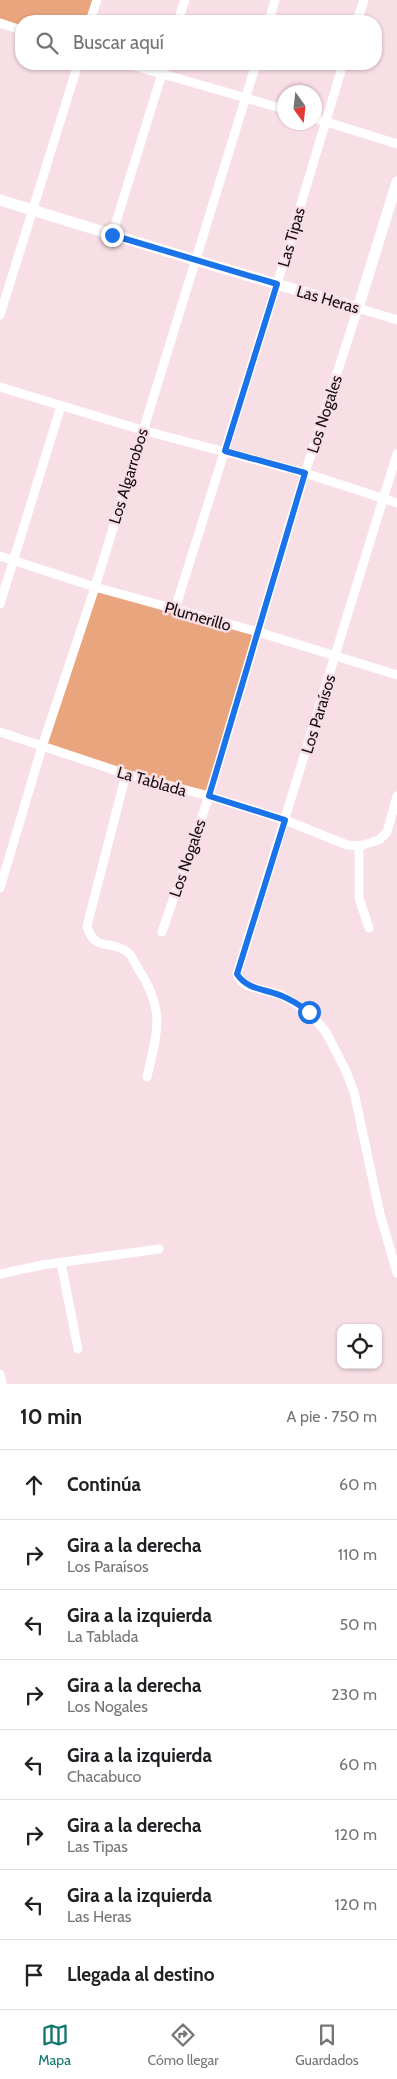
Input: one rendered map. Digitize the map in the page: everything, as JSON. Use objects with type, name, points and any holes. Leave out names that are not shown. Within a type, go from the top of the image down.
[{"type":"street","points":[[92,15],[97,0]]},
{"type":"street","points":[[180,15],[185,0]]},
{"type":"street","points":[[271,15],[275,0]]},
{"type":"street","points":[[359,15],[364,0]]},
{"type":"street","points":[[0,24],[15,28]]},
{"type":"street","points":[[0,315],[76,70]]},
{"type":"street","points":[[147,70],[277,107]]},
{"type":"street","points":[[112,235],[163,70]]},
{"type":"street","name":"Los Algarrobos","points":[[0,888],[42,747],[95,586],[254,70]]},
{"type":"street","name":"Las Tipas","points":[[175,609],[277,284],[341,70]]},
{"type":"street","points":[[324,122],[397,144]]},
{"type":"street","name":"Los Nogales","points":[[162,932],[209,796],[305,473],[397,182]]},
{"type":"street","name":"Las Heras","points":[[0,200],[397,320]]},
{"type":"street","points":[[0,387],[142,430],[305,473],[397,503]]},
{"type":"street","points":[[0,604],[61,406]]},
{"type":"street","name":"Los Paraísos","points":[[397,454],[237,974],[241,981],[248,986],[281,995],[309,1012],[326,1032],[346,1071],[354,1092],[380,1214],[397,1273]]},
{"type":"street","name":"Plumerillo","points":[[0,556],[95,586],[397,674]]},
{"type":"street","name":"La Tablada","points":[[0,732],[126,774],[209,796],[285,820],[347,845],[359,846]]},
{"type":"street","points":[[126,774],[87,926],[90,936],[95,942],[120,948],[128,952],[146,981],[158,1018],[157,1032],[147,1077]]},
{"type":"street","points":[[369,928],[359,898],[359,846],[379,840],[387,832],[396,800]]},
{"type":"street","points":[[0,1274],[159,1249]]},
{"type":"street","points":[[61,1263],[78,1349]]},
{"type":"street","points":[[0,1374],[2,1384]]},
{"type":"shaded area","points":[[0,0],[97,0],[92,15],[15,15],[15,28],[0,23]]},
{"type":"shaded area","points":[[95,587],[258,632],[209,796],[42,747]]},
{"type":"route","points":[[112,235],[277,284],[225,451],[305,473],[209,796],[285,820],[237,974],[241,981],[248,986],[281,995],[309,1012]]}]
